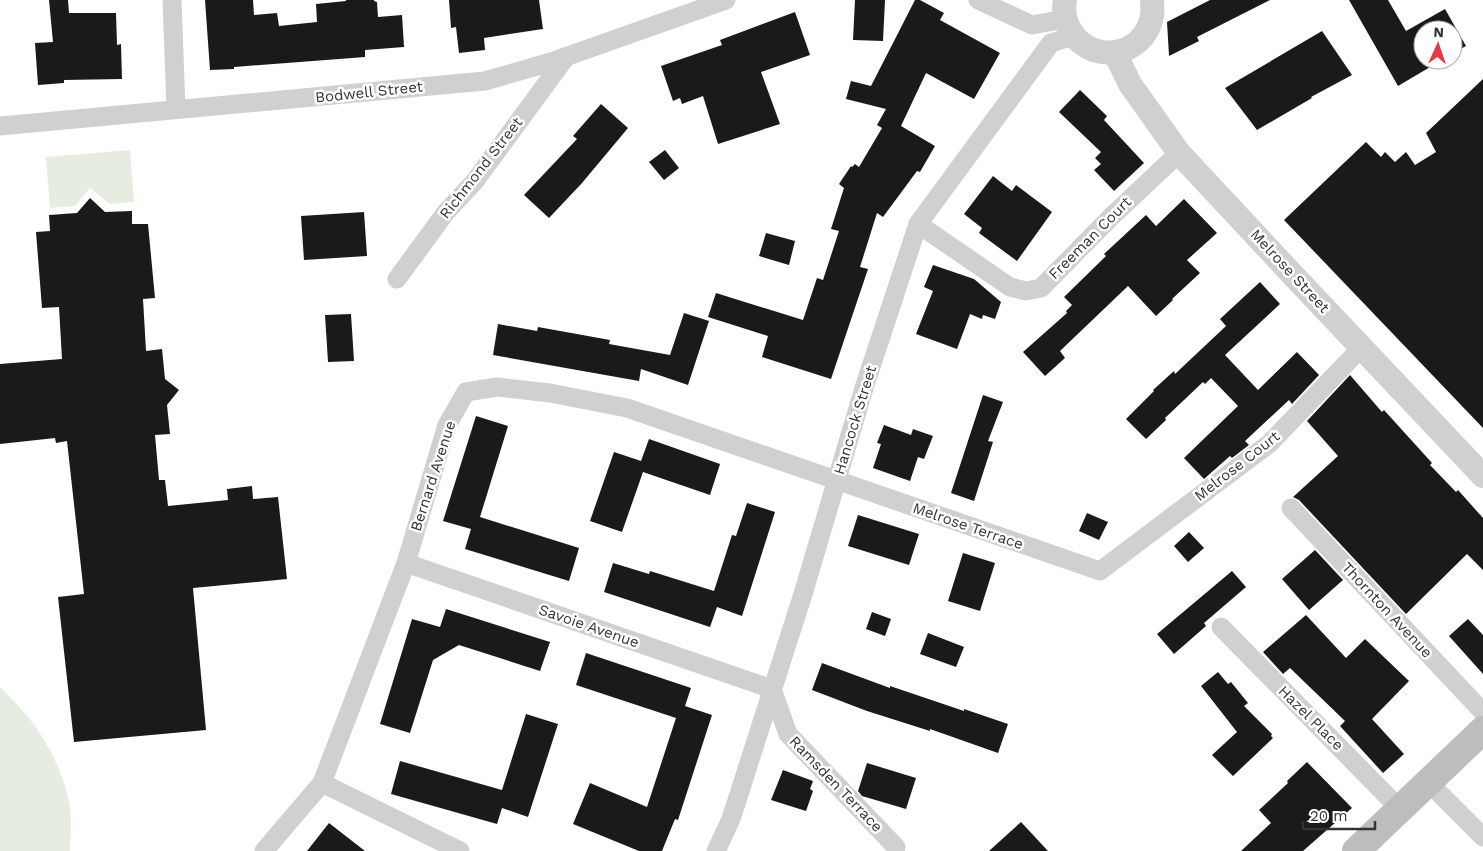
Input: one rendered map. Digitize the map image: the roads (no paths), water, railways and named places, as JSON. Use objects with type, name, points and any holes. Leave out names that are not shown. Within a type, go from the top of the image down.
[{"type":"main road","points":[[1356,851],[1483,730]]},
{"type":"street","points":[[172,0],[176,109]]},
{"type":"street","name":"Bodwell Street","points":[[0,126],[485,81],[566,57],[726,0]]},
{"type":"street","points":[[978,0],[1032,25],[1068,18],[1088,48],[1101,53],[1115,53],[1129,48],[1140,40],[1148,28],[1152,15],[1152,0]]},
{"type":"street","name":"Hancock Street","points":[[716,851],[731,819],[864,388],[918,224],[1068,18]]},
{"type":"street","name":"Melrose Street","points":[[1115,53],[1130,84],[1179,153],[1483,476]]},
{"type":"street","name":"Richmond Street","points":[[397,279],[446,212],[475,181],[566,57]]},
{"type":"street","name":"Freeman Court","points":[[918,224],[1010,288],[1026,291],[1041,288],[1112,216],[1179,153]]},
{"type":"street","name":"Melrose Court","points":[[1100,571],[1270,443],[1361,348]]},
{"type":"street","name":"Bernard Avenue","points":[[264,851],[322,783],[406,563],[447,425],[466,392],[497,386],[550,393],[627,408],[836,480]]},
{"type":"street","name":"Melrose Terrace","points":[[836,480],[1100,571]]},
{"type":"street","name":"Thornton Avenue","points":[[1291,508],[1483,712]]},
{"type":"street","name":"Savoie Avenue","points":[[406,563],[772,689]]},
{"type":"street","name":"Hazel Place","points":[[1221,627],[1400,809]]},
{"type":"street","name":"Ramsden Terrace","points":[[772,689],[788,734],[896,847]]},
{"type":"street","points":[[1428,782],[1483,837]]},
{"type":"street","points":[[322,783],[460,851]]}]
